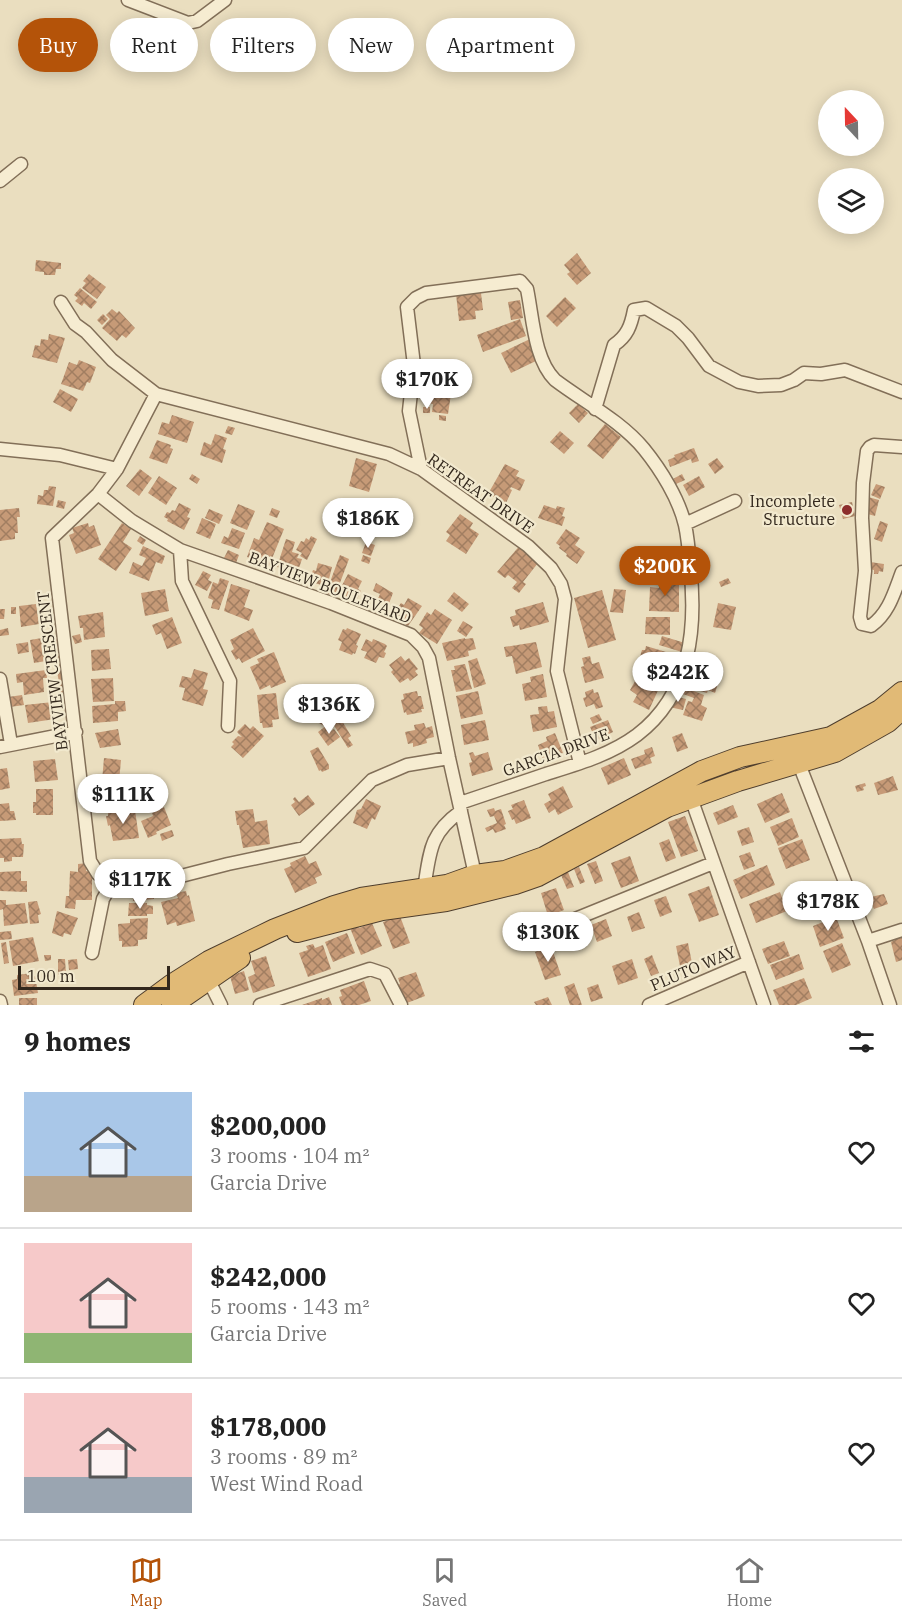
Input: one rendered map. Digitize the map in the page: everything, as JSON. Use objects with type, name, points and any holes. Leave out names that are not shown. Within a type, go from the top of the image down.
[{"type":"highway","points":[[159,1003],[208,979],[244,956],[298,932],[382,910],[446,901],[477,883],[544,857],[702,771],[740,757],[831,737],[880,710],[902,692]]},
{"type":"highway","points":[[159,1003],[209,961],[301,919],[361,898],[447,885],[515,884],[538,876],[667,807],[738,781],[835,752],[862,739],[888,722],[902,709]]},
{"type":"street","points":[[128,0],[188,23],[197,21],[225,0]]},
{"type":"street","points":[[0,181],[21,164]]},
{"type":"street","name":"GARCIA DRIVE","points":[[422,469],[409,411],[414,365],[407,308],[416,298],[426,293],[520,281],[527,289],[540,359],[546,371],[629,434],[644,450],[674,497],[685,524],[692,585],[693,621],[686,658],[666,707],[636,736],[609,752],[461,807]]},
{"type":"street","points":[[61,302],[75,324],[86,332],[112,360],[156,394]]},
{"type":"street","points":[[595,409],[614,345],[631,328],[634,310],[646,308],[676,326],[709,366],[739,382],[758,386],[781,385],[804,374],[845,370],[902,392]]},
{"type":"street","name":"BAYVIEW CRESCENT","points":[[111,885],[98,874],[90,861],[52,538],[98,494],[117,469],[156,394]]},
{"type":"street","name":"RETREAT DRIVE","points":[[156,394],[389,454],[422,469],[528,546],[551,568],[561,584],[565,599],[557,671],[580,763]]},
{"type":"street","points":[[902,447],[874,445],[867,451],[863,483],[865,571],[860,616],[862,624],[871,626],[890,606],[902,572]]},
{"type":"street","points":[[0,449],[60,454],[117,469]]},
{"type":"street","name":"BAYVIEW BOULEVARD","points":[[98,494],[132,520],[180,549],[331,603],[411,635],[423,647],[429,658],[477,883]]},
{"type":"street","points":[[685,524],[735,501]]},
{"type":"street","points":[[180,549],[182,581],[230,681],[228,726]]},
{"type":"street","points":[[0,679],[5,746],[76,732]]},
{"type":"street","points":[[92,953],[103,899],[111,885],[138,887],[228,864],[304,848],[372,780],[407,765],[449,758]]},
{"type":"street","points":[[799,764],[868,941],[890,1005]]},
{"type":"street","points":[[691,798],[764,1005]]},
{"type":"street","points":[[424,889],[431,847],[440,830],[461,807]]},
{"type":"street","points":[[526,939],[713,863]]},
{"type":"street","points":[[868,941],[902,930]]},
{"type":"street","name":"PLUTO WAY","points":[[649,1005],[749,962]]},
{"type":"street","points":[[260,1005],[287,1001],[370,969],[385,974],[401,1005]]},
{"type":"street","points":[[208,979],[221,1005]]},
{"type":"building","points":[[577,253],[591,273],[577,285],[567,274],[570,272],[564,265]]},
{"type":"building","points":[[36,260],[61,263],[61,269],[56,269],[55,275],[44,275],[44,272],[35,271]]},
{"type":"building","points":[[89,274],[106,287],[97,299],[82,288],[86,283],[83,281]]},
{"type":"building","points":[[80,288],[97,302],[91,309],[84,303],[82,306],[75,301],[78,298],[74,295]]},
{"type":"building","points":[[473,292],[473,294],[481,293],[483,310],[475,311],[476,319],[459,321],[456,294]]},
{"type":"building","points":[[565,297],[576,308],[557,327],[546,316]]},
{"type":"building","points":[[520,300],[523,318],[511,320],[508,302]]},
{"type":"building","points":[[112,309],[117,313],[119,311],[135,328],[126,338],[122,335],[117,341],[102,328],[110,319],[106,315]]},
{"type":"building","points":[[103,314],[108,319],[102,325],[97,320]]},
{"type":"building","points":[[520,319],[526,336],[483,352],[477,335]]},
{"type":"building","points":[[49,334],[65,338],[57,363],[32,357],[35,345],[40,346],[41,339],[48,340]]},
{"type":"building","points":[[530,339],[540,359],[511,373],[501,353]]},
{"type":"building","points":[[79,360],[96,367],[90,383],[87,382],[83,391],[61,384],[69,362],[77,365]]},
{"type":"building","points":[[60,389],[78,399],[71,412],[53,402]]},
{"type":"building","points":[[428,391],[451,394],[448,414],[432,412],[433,404],[426,403]]},
{"type":"building","points":[[578,404],[588,413],[579,423],[569,413]]},
{"type":"building","points":[[423,407],[430,407],[430,413],[423,413]]},
{"type":"building","points":[[172,415],[194,422],[187,443],[158,434],[162,422],[169,424]]},
{"type":"building","points":[[439,415],[446,416],[446,421],[439,420]]},
{"type":"building","points":[[605,424],[621,437],[603,459],[587,446]]},
{"type":"building","points":[[228,426],[235,428],[232,435],[225,433]]},
{"type":"building","points":[[560,431],[574,443],[564,454],[550,442]]},
{"type":"building","points":[[215,434],[227,438],[222,463],[200,455],[204,442],[211,445]]},
{"type":"building","points":[[157,440],[171,445],[170,448],[173,449],[167,464],[149,458]]},
{"type":"building","points":[[694,448],[699,461],[692,463],[691,459],[670,467],[668,460],[675,457],[674,455]]},
{"type":"building","points":[[356,458],[377,464],[369,492],[349,486]]},
{"type":"building","points":[[717,458],[724,467],[715,474],[708,464]]},
{"type":"building","points":[[505,464],[519,471],[516,476],[525,480],[520,491],[511,487],[512,490],[506,503],[488,494]]},
{"type":"building","points":[[140,469],[152,478],[139,496],[126,486]]},
{"type":"building","points":[[192,474],[200,479],[197,484],[189,479]]},
{"type":"building","points":[[682,474],[685,480],[676,484],[673,479]]},
{"type":"building","points":[[159,476],[177,488],[166,505],[148,493]]},
{"type":"building","points":[[699,476],[705,487],[689,496],[683,485]]},
{"type":"building","points":[[876,484],[885,487],[880,499],[871,495]]},
{"type":"building","points":[[49,486],[56,487],[53,506],[37,504],[38,495],[43,496],[44,490],[48,490]]},
{"type":"building","points":[[868,497],[879,500],[875,516],[864,513]]},
{"type":"building","points":[[58,500],[66,502],[64,509],[56,507]]},
{"type":"building","name":"Incomplete Structure","points":[[852,502],[855,516],[843,519],[839,505]]},
{"type":"building","points":[[179,503],[191,509],[187,517],[190,518],[184,530],[164,517],[167,512],[175,511]]},
{"type":"building","points":[[238,504],[255,511],[247,530],[230,523]]},
{"type":"building","points":[[544,505],[556,509],[557,506],[565,508],[562,526],[538,518]]},
{"type":"building","points":[[19,508],[18,533],[15,533],[15,539],[0,541],[0,510]]},
{"type":"building","points":[[272,508],[280,511],[277,518],[269,515]]},
{"type":"building","points":[[209,509],[223,515],[219,524],[205,518]]},
{"type":"building","points":[[460,514],[473,523],[470,528],[479,534],[466,554],[446,541],[450,535],[446,532]]},
{"type":"building","points":[[202,518],[216,524],[210,539],[196,533]]},
{"type":"building","points":[[880,521],[888,524],[882,542],[874,539]]},
{"type":"building","points":[[267,522],[284,529],[269,566],[247,557],[254,538],[259,540]]},
{"type":"building","points":[[88,523],[89,527],[94,525],[101,545],[76,554],[69,535],[74,533],[72,528]]},
{"type":"building","points":[[122,523],[131,529],[123,542],[132,548],[116,571],[98,559]]},
{"type":"building","points":[[232,528],[245,533],[239,549],[221,543],[224,536],[228,538]]},
{"type":"building","points":[[566,529],[580,538],[575,545],[585,552],[577,564],[566,556],[567,554],[556,543]]},
{"type":"building","points":[[140,536],[146,540],[143,545],[137,541]]},
{"type":"building","points":[[311,536],[317,539],[307,560],[300,556],[302,553],[296,550],[301,541],[304,542],[306,538],[309,540]]},
{"type":"building","points":[[286,539],[295,542],[292,552],[299,554],[297,558],[302,559],[297,574],[277,567]]},
{"type":"building","points":[[366,542],[375,545],[371,556],[362,553]]},
{"type":"building","points":[[522,543],[532,550],[528,555],[538,563],[523,582],[526,584],[519,593],[512,588],[517,582],[508,575],[505,578],[497,572]]},
{"type":"building","points":[[143,546],[165,556],[162,564],[156,562],[149,581],[129,573],[133,562],[142,566],[146,558],[139,555]]},
{"type":"building","points":[[228,550],[239,555],[236,563],[224,558]]},
{"type":"building","points":[[656,551],[677,553],[678,578],[658,576],[659,566],[654,565]]},
{"type":"building","points":[[340,555],[349,559],[335,596],[326,593]]},
{"type":"building","points":[[363,555],[371,558],[369,564],[361,561]]},
{"type":"building","points":[[870,562],[884,564],[883,572],[879,571],[878,574],[874,574],[874,570],[869,569]]},
{"type":"building","points":[[318,563],[332,567],[327,587],[309,581]]},
{"type":"building","points":[[203,571],[211,575],[208,580],[212,582],[207,591],[195,585]]},
{"type":"building","points":[[348,574],[362,581],[358,589],[361,591],[356,601],[338,593]]},
{"type":"building","points":[[220,578],[229,581],[219,610],[211,608],[213,600],[208,598],[213,582],[218,584]]},
{"type":"building","points":[[728,578],[731,583],[721,587],[719,582]]},
{"type":"building","points":[[659,580],[679,582],[679,612],[649,611],[650,587],[659,588]]},
{"type":"building","points":[[376,583],[393,593],[388,606],[377,601],[380,594],[373,591]]},
{"type":"building","points":[[231,584],[250,590],[244,607],[253,610],[249,621],[224,611]]},
{"type":"building","points":[[165,589],[169,611],[145,616],[141,593]]},
{"type":"building","points":[[614,589],[626,590],[623,613],[610,612]]},
{"type":"building","points":[[602,590],[616,640],[588,648],[574,598]]},
{"type":"building","points":[[454,592],[469,604],[462,612],[447,601]]},
{"type":"building","points":[[408,598],[422,606],[408,626],[392,616],[401,603],[404,605]]},
{"type":"building","points":[[543,602],[549,622],[520,630],[519,625],[513,627],[510,617],[516,615],[515,610]]},
{"type":"building","points":[[718,603],[736,607],[731,630],[713,627]]},
{"type":"building","points":[[36,604],[39,624],[21,627],[19,606]]},
{"type":"building","points":[[11,607],[16,607],[16,614],[11,614]]},
{"type":"building","points":[[0,609],[5,609],[4,619],[0,619]]},
{"type":"building","points":[[435,609],[452,620],[437,644],[419,633],[423,628],[419,625],[427,612],[431,615]]},
{"type":"building","points":[[103,612],[105,637],[84,640],[83,628],[80,628],[78,616]]},
{"type":"building","points":[[172,617],[182,643],[167,649],[161,633],[156,635],[152,625]]},
{"type":"building","points":[[646,617],[670,617],[670,635],[645,634]]},
{"type":"building","points":[[463,621],[473,627],[466,637],[457,631]]},
{"type":"building","points":[[8,628],[9,635],[0,636],[0,630]]},
{"type":"building","points":[[253,628],[265,651],[242,663],[239,658],[236,660],[231,651],[234,649],[230,640]]},
{"type":"building","points":[[347,628],[361,634],[355,654],[352,655],[339,650],[342,642],[338,640],[343,629]]},
{"type":"building","points":[[80,634],[82,642],[75,644],[72,636]]},
{"type":"building","points":[[662,636],[685,643],[682,652],[659,645]]},
{"type":"building","points":[[59,637],[62,660],[54,661],[51,638]]},
{"type":"building","points":[[42,638],[46,661],[34,663],[30,640]]},
{"type":"building","points":[[473,638],[476,649],[468,651],[469,656],[447,661],[442,643]]},
{"type":"building","points":[[366,639],[372,642],[373,639],[387,646],[384,658],[379,657],[376,663],[364,658],[367,652],[361,650]]},
{"type":"building","points":[[28,642],[29,652],[18,654],[16,644]]},
{"type":"building","points":[[536,642],[542,667],[516,674],[512,656],[506,657],[504,647]]},
{"type":"building","points":[[646,646],[666,652],[664,657],[673,660],[668,675],[637,666],[642,650],[645,650]]},
{"type":"building","points":[[109,649],[111,669],[92,671],[91,650]]},
{"type":"building","points":[[274,652],[286,682],[271,688],[270,685],[260,690],[250,667],[259,663],[257,659]]},
{"type":"building","points":[[401,656],[405,661],[409,658],[418,669],[415,671],[418,675],[410,681],[408,678],[400,683],[391,672],[393,670],[389,665]]},
{"type":"building","points":[[590,656],[592,664],[599,662],[604,678],[585,683],[581,667],[584,666],[582,658]]},
{"type":"building","points":[[477,658],[486,684],[474,688],[468,661]]},
{"type":"building","points":[[692,661],[700,664],[691,690],[704,695],[701,705],[707,708],[702,721],[683,715],[688,701],[692,702],[694,698],[680,693]]},
{"type":"building","points":[[64,664],[69,691],[61,693],[56,666]]},
{"type":"building","points":[[465,664],[472,689],[456,692],[451,670],[455,670],[454,666]]},
{"type":"building","points":[[701,668],[712,672],[714,668],[722,671],[715,693],[694,689]]},
{"type":"building","points":[[194,669],[208,673],[203,689],[208,690],[203,706],[182,700],[185,688],[179,687],[182,676],[191,678]]},
{"type":"building","points":[[46,670],[47,678],[43,678],[44,692],[24,695],[23,682],[17,683],[16,674]]},
{"type":"building","points":[[543,674],[547,697],[525,701],[522,684],[531,682],[530,677]]},
{"type":"building","points":[[638,676],[643,678],[644,676],[661,684],[649,710],[633,702],[637,695],[630,690]]},
{"type":"building","points":[[113,678],[114,701],[93,702],[91,679]]},
{"type":"building","points":[[593,689],[594,693],[598,692],[603,707],[596,709],[594,704],[586,707],[583,698],[586,697],[585,692]]},
{"type":"building","points":[[417,691],[418,696],[421,696],[424,709],[421,709],[422,712],[407,715],[406,712],[404,713],[401,700],[404,699],[403,694]]},
{"type":"building","points":[[478,691],[483,714],[461,719],[456,696]]},
{"type":"building","points":[[276,693],[279,719],[272,720],[273,727],[263,728],[260,723],[257,695]]},
{"type":"building","points":[[22,695],[24,705],[10,707],[8,697]]},
{"type":"building","points":[[675,696],[686,699],[683,710],[669,707]]},
{"type":"building","points":[[115,701],[125,701],[126,711],[118,712],[118,721],[93,723],[92,706],[115,704]]},
{"type":"building","points":[[53,702],[55,719],[28,723],[25,705]]},
{"type":"building","points":[[547,706],[548,712],[554,711],[557,727],[533,732],[530,715],[539,714],[538,707]]},
{"type":"building","points":[[326,712],[331,715],[324,726],[319,723]]},
{"type":"building","points":[[338,714],[351,736],[348,738],[353,745],[348,748],[330,719]]},
{"type":"building","points":[[599,714],[602,720],[593,724],[590,718]]},
{"type":"building","points":[[485,720],[489,740],[464,745],[461,725]]},
{"type":"building","points":[[608,720],[613,732],[596,740],[590,727]]},
{"type":"building","points":[[424,723],[426,728],[432,726],[434,737],[426,739],[427,743],[413,747],[413,743],[408,744],[405,732],[415,730],[414,725]]},
{"type":"building","points":[[245,724],[250,729],[253,726],[264,736],[243,758],[231,747],[234,744],[232,742],[238,736],[242,737],[237,732]]},
{"type":"building","points":[[327,725],[331,731],[334,729],[340,737],[328,746],[318,732]]},
{"type":"building","points":[[118,729],[121,745],[100,748],[95,733]]},
{"type":"building","points":[[555,733],[563,753],[543,760],[538,745],[547,741],[546,737]]},
{"type":"building","points":[[682,733],[688,748],[677,752],[672,737]]},
{"type":"building","points":[[318,747],[329,765],[329,769],[322,772],[319,771],[310,751]]},
{"type":"building","points":[[652,747],[655,756],[650,758],[652,763],[635,769],[631,759],[645,754],[644,750]]},
{"type":"building","points":[[473,752],[475,756],[488,752],[493,770],[472,776],[469,763],[472,762],[469,753]]},
{"type":"building","points":[[104,758],[121,760],[119,782],[102,781]]},
{"type":"building","points":[[624,758],[631,775],[608,785],[601,768]]},
{"type":"building","points":[[55,759],[58,780],[35,782],[33,761]]},
{"type":"building","points":[[7,768],[10,788],[0,790],[0,769]]},
{"type":"building","points":[[893,776],[898,790],[878,795],[874,783]]},
{"type":"building","points":[[145,782],[146,791],[155,786],[157,802],[130,806],[128,784]]},
{"type":"building","points":[[865,783],[864,790],[857,792],[855,786]]},
{"type":"building","points":[[563,786],[573,807],[558,815],[555,809],[549,813],[544,804],[551,800],[548,794]]},
{"type":"building","points":[[36,789],[53,789],[53,815],[33,813]]},
{"type":"building","points":[[782,793],[790,812],[765,823],[757,804]]},
{"type":"building","points":[[308,795],[315,804],[299,816],[291,805],[295,802],[293,799],[295,797],[299,802]]},
{"type":"building","points":[[366,799],[381,806],[375,820],[372,818],[367,829],[353,823],[357,810],[361,809]]},
{"type":"building","points":[[524,800],[531,818],[516,824],[508,811],[513,809],[511,805]]},
{"type":"building","points":[[9,803],[10,811],[14,811],[16,820],[0,821],[0,804]]},
{"type":"building","points":[[733,805],[738,817],[718,825],[713,813]]},
{"type":"building","points":[[164,807],[171,825],[148,838],[141,821],[153,816],[152,813]]},
{"type":"building","points":[[494,808],[495,811],[501,809],[506,824],[504,825],[506,829],[495,833],[493,829],[487,832],[485,828],[497,823],[494,816],[490,817],[487,810]]},
{"type":"building","points":[[253,809],[255,822],[267,820],[270,844],[243,848],[235,811]]},
{"type":"building","points":[[135,810],[139,838],[113,841],[106,816],[108,813]]},
{"type":"building","points":[[685,816],[698,851],[681,857],[668,822]]},
{"type":"building","points":[[792,818],[799,837],[778,846],[770,827]]},
{"type":"building","points":[[749,827],[754,842],[742,846],[737,831]]},
{"type":"building","points":[[172,830],[174,836],[162,841],[160,834]]},
{"type":"building","points":[[21,838],[24,844],[23,857],[12,857],[12,861],[4,862],[4,858],[0,858],[0,839]]},
{"type":"building","points":[[669,839],[676,858],[666,862],[659,843]]},
{"type":"building","points":[[802,839],[810,860],[786,869],[778,848]]},
{"type":"building","points":[[750,852],[755,866],[744,870],[739,856]]},
{"type":"building","points":[[305,856],[309,864],[316,861],[322,875],[315,878],[317,883],[295,893],[284,869],[291,866],[290,863]]},
{"type":"building","points":[[630,856],[639,881],[621,888],[611,863]]},
{"type":"building","points":[[596,861],[603,881],[595,884],[587,864]]},
{"type":"building","points":[[88,863],[86,871],[92,872],[92,900],[76,900],[75,909],[65,908],[66,896],[69,896],[70,871],[78,872],[78,864]]},
{"type":"building","points":[[767,865],[775,885],[741,899],[733,880]]},
{"type":"building","points":[[579,867],[585,882],[580,884],[574,869]]},
{"type":"building","points":[[21,871],[21,881],[27,881],[27,892],[0,891],[0,872]]},
{"type":"building","points":[[568,872],[574,887],[567,889],[561,875]]},
{"type":"building","points":[[181,884],[182,889],[175,891],[174,886]]},
{"type":"building","points":[[709,886],[719,915],[699,922],[688,894]]},
{"type":"building","points":[[556,888],[564,910],[548,916],[541,893]]},
{"type":"building","points":[[154,889],[154,899],[133,901],[133,894],[141,894],[140,890]]},
{"type":"building","points":[[186,891],[195,921],[177,926],[176,922],[167,925],[161,902],[178,898],[176,893]]},
{"type":"building","points":[[780,892],[787,911],[756,923],[749,904]]},
{"type":"building","points":[[884,894],[888,904],[874,909],[872,905],[869,906],[866,898]]},
{"type":"building","points":[[666,896],[672,912],[660,917],[654,900]]},
{"type":"building","points":[[0,900],[6,900],[6,905],[25,903],[28,923],[4,926]]},
{"type":"building","points":[[37,901],[41,914],[38,915],[39,923],[30,924],[28,902]]},
{"type":"building","points":[[129,903],[147,903],[153,906],[153,914],[128,916]]},
{"type":"building","points":[[57,911],[78,918],[71,935],[64,933],[63,937],[52,933]]},
{"type":"building","points":[[639,912],[645,928],[632,932],[627,917]]},
{"type":"building","points":[[400,916],[410,943],[393,949],[383,922]]},
{"type":"building","points":[[836,917],[844,938],[820,947],[813,926]]},
{"type":"building","points":[[148,918],[147,939],[138,940],[138,946],[122,947],[122,941],[119,941],[118,924],[130,923],[130,919]]},
{"type":"building","points":[[606,919],[612,936],[597,942],[591,925]]},
{"type":"building","points":[[372,923],[382,946],[361,955],[350,928],[357,925],[359,928]]},
{"type":"building","points":[[11,931],[12,939],[0,940],[0,932]]},
{"type":"building","points":[[347,933],[355,953],[333,962],[325,942]]},
{"type":"building","points":[[902,936],[902,960],[896,962],[891,942]]},
{"type":"building","points":[[33,937],[39,961],[13,966],[9,941]]},
{"type":"building","points":[[784,941],[790,956],[768,964],[762,949]]},
{"type":"building","points":[[6,942],[9,963],[4,964],[1,943]]},
{"type":"building","points":[[688,943],[692,963],[680,966],[676,946]]},
{"type":"building","points":[[842,943],[851,965],[832,973],[823,951]]},
{"type":"building","points":[[313,944],[315,948],[323,945],[331,969],[308,977],[299,953],[308,950],[306,946]]},
{"type":"building","points":[[551,946],[561,975],[545,980],[535,952]]},
{"type":"building","points":[[799,954],[804,969],[776,980],[770,965]]},
{"type":"building","points":[[44,955],[51,955],[51,960],[45,961]]},
{"type":"building","points":[[652,955],[659,973],[651,976],[644,959]]},
{"type":"building","points":[[266,956],[275,986],[253,993],[248,977],[255,974],[251,961]]},
{"type":"building","points":[[58,959],[65,959],[66,974],[58,975]]},
{"type":"building","points":[[77,959],[78,969],[69,970],[68,960]]},
{"type":"building","points":[[632,959],[638,978],[618,985],[612,966]]},
{"type":"building","points":[[244,971],[249,990],[235,994],[230,976]]},
{"type":"building","points":[[416,972],[425,996],[407,1003],[398,985],[400,984],[398,978]]},
{"type":"building","points":[[32,973],[33,977],[35,976],[38,993],[14,996],[12,980],[17,979],[17,975]]},
{"type":"building","points":[[804,978],[812,998],[796,1005],[779,1005],[773,990]]},
{"type":"building","points":[[364,981],[371,1001],[359,1005],[342,1005],[339,997],[342,996],[340,990]]},
{"type":"building","points":[[574,983],[582,1005],[570,1005],[564,987]]},
{"type":"building","points":[[598,984],[603,998],[591,1002],[587,988]]},
{"type":"building","points":[[329,997],[332,1005],[302,1005],[322,998],[322,1000]]},
{"type":"building","points":[[548,997],[552,1005],[536,1005],[534,1002]]},
{"type":"building","points":[[19,998],[37,998],[37,1005],[19,1005]]},
{"type":"place","name":"Incomplete Structure","points":[[847,510]]}]
